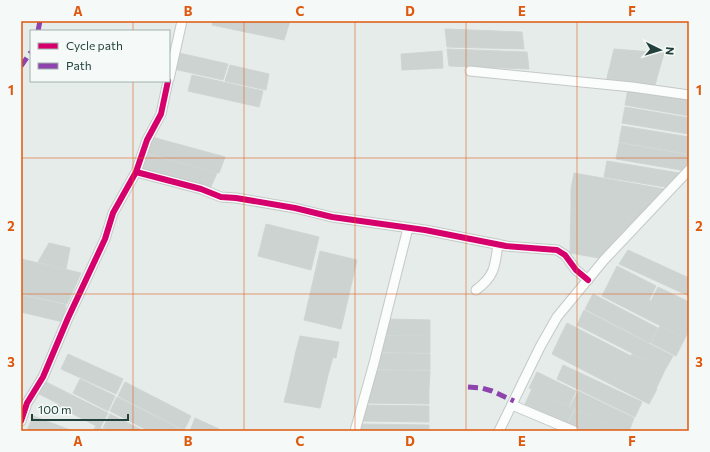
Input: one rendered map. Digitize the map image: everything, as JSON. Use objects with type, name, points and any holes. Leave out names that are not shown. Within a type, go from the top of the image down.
[{"type":"street","points":[[170,75],[182,21]]},
{"type":"street","points":[[470,71],[632,87],[689,95]]},
{"type":"street","points":[[21,421],[24,403],[43,377],[68,318],[105,239],[113,213],[136,172],[147,140],[161,114],[169,82]]},
{"type":"street","points":[[499,431],[540,347],[557,317],[610,254],[689,170]]},
{"type":"street","points":[[136,172],[201,189],[221,197],[236,198],[295,208],[332,217],[432,231],[506,246],[557,250],[565,255],[576,270],[588,280]]},
{"type":"street","points":[[356,431],[408,228]]},
{"type":"street","points":[[476,290],[484,284],[493,272],[498,244]]},
{"type":"street","points":[[512,405],[574,431]]},
{"type":"building","points":[[213,21],[290,21],[284,40],[212,25]]},
{"type":"building","points":[[445,29],[522,32],[524,49],[447,47]]},
{"type":"building","points":[[447,49],[527,52],[529,69],[449,66]]},
{"type":"building","points":[[614,49],[664,53],[655,85],[606,82]]},
{"type":"building","points":[[442,51],[443,68],[402,70],[401,54]]},
{"type":"building","points":[[179,53],[228,64],[223,80],[174,69]]},
{"type":"building","points":[[230,65],[269,74],[266,90],[225,81]]},
{"type":"building","points":[[192,75],[263,91],[259,107],[188,91]]},
{"type":"building","points":[[628,89],[689,100],[689,116],[625,105]]},
{"type":"building","points":[[625,107],[689,118],[689,134],[622,123]]},
{"type":"building","points":[[622,126],[689,137],[689,154],[619,142]]},
{"type":"building","points":[[152,137],[225,157],[219,173],[146,153]]},
{"type":"building","points":[[619,143],[689,155],[689,162],[681,170],[616,159]]},
{"type":"building","points":[[146,154],[217,173],[210,189],[140,169]]},
{"type":"building","points":[[607,161],[679,173],[665,187],[604,177]]},
{"type":"building","points":[[574,173],[664,189],[651,203],[571,189]]},
{"type":"building","points":[[571,189],[651,203],[635,219],[571,208]]},
{"type":"building","points":[[571,208],[635,219],[599,258],[570,253]]},
{"type":"building","points":[[266,224],[319,237],[311,270],[258,256]]},
{"type":"building","points":[[49,243],[70,248],[66,269],[38,262]]},
{"type":"building","points":[[628,250],[689,278],[689,296],[619,264]]},
{"type":"building","points":[[320,251],[357,260],[341,329],[304,320]]},
{"type":"building","points":[[21,259],[81,273],[74,289],[21,276]]},
{"type":"building","points":[[617,266],[656,286],[649,300],[610,280]]},
{"type":"building","points":[[21,276],[74,289],[67,304],[21,294]]},
{"type":"building","points":[[610,280],[657,304],[649,320],[602,296]]},
{"type":"building","points":[[658,287],[689,302],[689,320],[651,301]]},
{"type":"building","points":[[593,294],[658,328],[650,343],[585,309]]},
{"type":"building","points":[[21,295],[66,305],[63,322],[21,312]]},
{"type":"building","points":[[657,304],[689,320],[689,331],[685,338],[649,320]]},
{"type":"building","points":[[584,310],[673,356],[665,370],[577,325]]},
{"type":"building","points":[[388,319],[430,320],[430,336],[383,335]]},
{"type":"building","points":[[567,323],[631,356],[623,372],[559,339]]},
{"type":"building","points":[[660,326],[685,338],[676,356],[651,343]]},
{"type":"building","points":[[300,336],[339,342],[336,358],[296,351]]},
{"type":"building","points":[[383,336],[430,336],[430,353],[379,352]]},
{"type":"building","points":[[559,339],[657,389],[649,404],[552,354]]},
{"type":"building","points":[[296,351],[333,357],[328,375],[292,369]]},
{"type":"building","points":[[378,353],[430,354],[430,370],[374,369]]},
{"type":"building","points":[[68,354],[123,379],[116,394],[61,369]]},
{"type":"building","points":[[632,354],[665,370],[656,389],[623,372]]},
{"type":"building","points":[[563,365],[642,402],[635,417],[557,379]]},
{"type":"building","points":[[292,369],[328,375],[324,392],[288,386]]},
{"type":"building","points":[[374,370],[430,371],[429,388],[369,387]]},
{"type":"building","points":[[537,372],[576,391],[569,406],[529,388]]},
{"type":"building","points":[[80,379],[115,396],[108,411],[73,393]]},
{"type":"building","points":[[46,382],[108,413],[100,428],[58,406],[59,404],[39,394]]},
{"type":"building","points":[[125,382],[191,416],[184,430],[118,396]]},
{"type":"building","points":[[288,386],[324,392],[320,408],[284,402]]},
{"type":"building","points":[[369,387],[429,388],[429,404],[365,403]]},
{"type":"building","points":[[532,389],[574,409],[567,424],[525,404]]},
{"type":"building","points":[[578,391],[634,418],[629,431],[621,431],[570,407]]},
{"type":"building","points":[[117,397],[184,431],[149,431],[110,411]]},
{"type":"building","points":[[364,405],[429,406],[429,422],[360,421]]},
{"type":"building","points":[[575,410],[621,431],[582,431],[568,424]]},
{"type":"building","points":[[110,414],[144,431],[109,431],[103,428]]},
{"type":"building","points":[[33,416],[73,431],[27,431]]},
{"type":"building","points":[[195,418],[219,429],[219,431],[190,431]]},
{"type":"building","points":[[359,424],[429,425],[429,431],[359,431]]},
{"type":"building","points":[[96,426],[106,431],[93,431]]},
{"type":"marked path","points":[[38,30],[40,21]]},
{"type":"marked path","points":[[21,66],[30,53]]},
{"type":"marked path","points":[[468,387],[482,388],[492,391],[514,401]]},
{"type":"cycle path","points":[[21,421],[27,403],[43,377],[68,318],[105,239],[113,213],[136,172],[147,140],[161,114],[168,82]]},
{"type":"cycle path","points":[[136,172],[201,189],[221,197],[236,198],[295,208],[332,217],[425,230],[506,246],[557,250],[565,255],[576,270],[588,280]]}]
